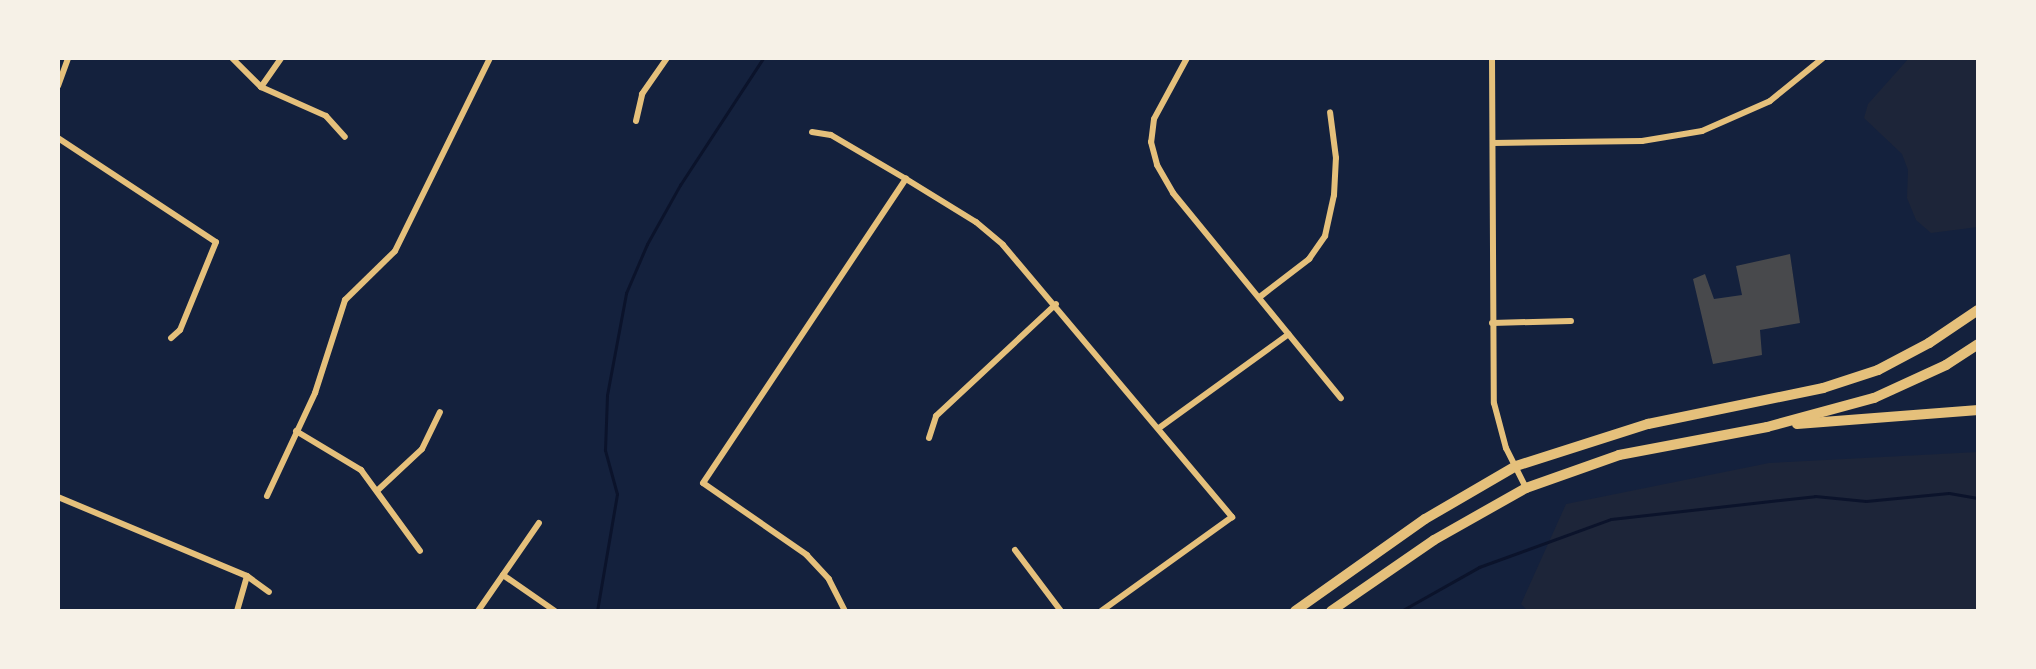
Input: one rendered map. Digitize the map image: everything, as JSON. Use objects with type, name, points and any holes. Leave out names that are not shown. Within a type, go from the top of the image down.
[{"type":"main road","points":[[1295,611],[1425,519],[1516,466],[1648,424],[1823,388],[1878,370],[1929,343],[1978,310]]},
{"type":"main road","points":[[1331,611],[1434,540],[1526,488],[1619,455],[1767,427],[1874,398],[1946,365],[1978,344]]},
{"type":"main road","points":[[1767,427],[1978,410]]},
{"type":"street","points":[[58,86],[68,58]]},
{"type":"street","points":[[232,58],[261,87],[326,116],[345,137]]},
{"type":"street","points":[[261,87],[281,58]]},
{"type":"street","points":[[267,496],[315,393],[345,300],[395,251],[490,58]]},
{"type":"street","points":[[636,121],[642,94],[667,58]]},
{"type":"street","points":[[1187,58],[1169,85],[1154,119],[1152,151],[1173,193],[1261,296],[1341,398]]},
{"type":"street","points":[[1492,58],[1494,403],[1506,448],[1526,488]]},
{"type":"street","points":[[1493,143],[1642,141],[1702,131],[1770,101],[1823,58]]},
{"type":"street","points":[[1261,296],[1309,259],[1325,236],[1334,195],[1336,158],[1330,112]]},
{"type":"street","points":[[812,132],[831,135],[985,229],[1056,304],[1232,517],[1101,611]]},
{"type":"street","points":[[58,138],[216,242],[180,330],[171,338]]},
{"type":"street","points":[[845,611],[829,579],[807,555],[703,483],[906,179]]},
{"type":"street","points":[[929,438],[936,416],[1056,304]]},
{"type":"street","points":[[1492,323],[1571,321]]},
{"type":"street","points":[[1159,428],[1289,334]]},
{"type":"street","points":[[378,490],[422,449],[440,412]]},
{"type":"street","points":[[296,431],[361,470],[420,551]]},
{"type":"street","points":[[58,497],[247,576],[269,592]]},
{"type":"street","points":[[478,611],[539,523]]},
{"type":"street","points":[[1015,550],[1061,611]]},
{"type":"street","points":[[503,575],[555,611]]},
{"type":"street","points":[[237,611],[247,576]]},
{"type":"shaded area","points":[[1909,58],[1978,58],[1978,227],[1931,233],[1916,220],[1907,198],[1908,170],[1902,154],[1864,118],[1868,104]]},
{"type":"shaded area","points":[[1978,452],[1978,611],[1528,611],[1521,604],[1566,504],[1769,463]]},
{"type":"building","points":[[1790,254],[1800,323],[1760,330],[1762,355],[1713,364],[1693,279],[1705,274],[1714,299],[1742,295],[1736,266]]},
{"type":"waterway","points":[[597,611],[617,494],[605,450],[607,395],[626,293],[647,244],[680,185],[763,58]]},
{"type":"waterway","points":[[1401,611],[1479,567],[1611,519],[1815,496],[1866,501],[1949,493],[1978,498]]}]
